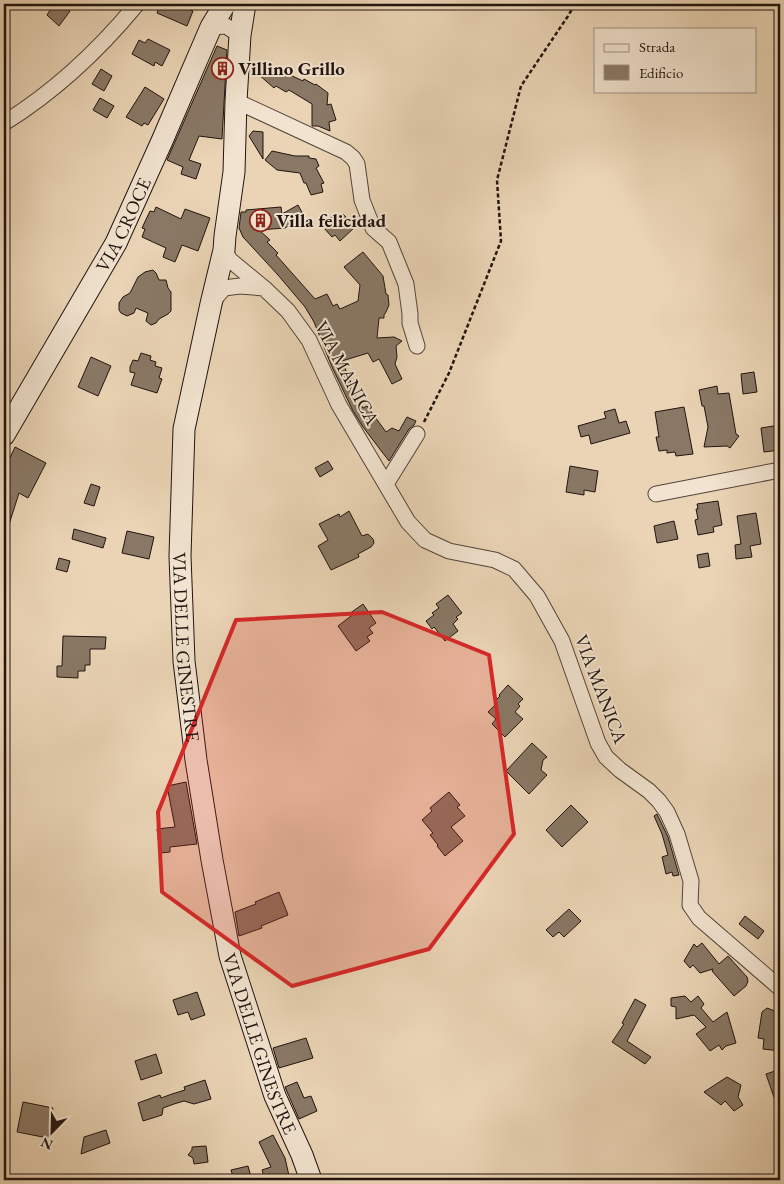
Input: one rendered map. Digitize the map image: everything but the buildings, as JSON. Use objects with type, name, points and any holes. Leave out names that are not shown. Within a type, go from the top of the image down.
[{"type":"street","points":[[4,123],[73,72],[117,28],[136,4]]},
{"type":"street","name":"VIA CROCE","points":[[4,435],[116,243],[211,27],[225,4]]},
{"type":"street","name":"VIA DELLE GINESTRE","points":[[244,4],[236,100],[234,172],[224,250],[184,429],[180,556],[184,660],[197,769],[230,956],[275,1096],[302,1155],[311,1180]]},
{"type":"street","points":[[211,27],[226,26],[240,35]]},
{"type":"street","points":[[236,100],[346,152],[353,158],[357,164],[362,200],[374,228],[389,242],[406,284],[410,323],[417,346]]},
{"type":"street","name":"VIA MANICA","points":[[224,250],[230,260],[288,311],[309,340],[339,405],[408,522],[425,540],[449,551],[495,560],[514,569],[537,596],[562,640],[598,743],[606,757],[620,770],[649,791],[660,801],[667,812],[677,834],[691,881],[690,905],[699,918],[780,988]]},
{"type":"street","points":[[211,304],[224,288],[240,286],[264,288]]},
{"type":"street","points":[[386,484],[417,434]]},
{"type":"street","points":[[656,494],[780,470]]},
{"type":"path","points":[[417,434],[450,373],[501,241],[497,180],[521,86],[574,4]]},
{"type":"highlighted area","points":[[382,612],[489,655],[514,834],[429,949],[292,986],[162,892],[158,812],[236,620]]},
{"type":"place","name":"Villino Grillo","points":[[222,68]]},
{"type":"place","name":"Villa felicidad","points":[[260,220]]}]
